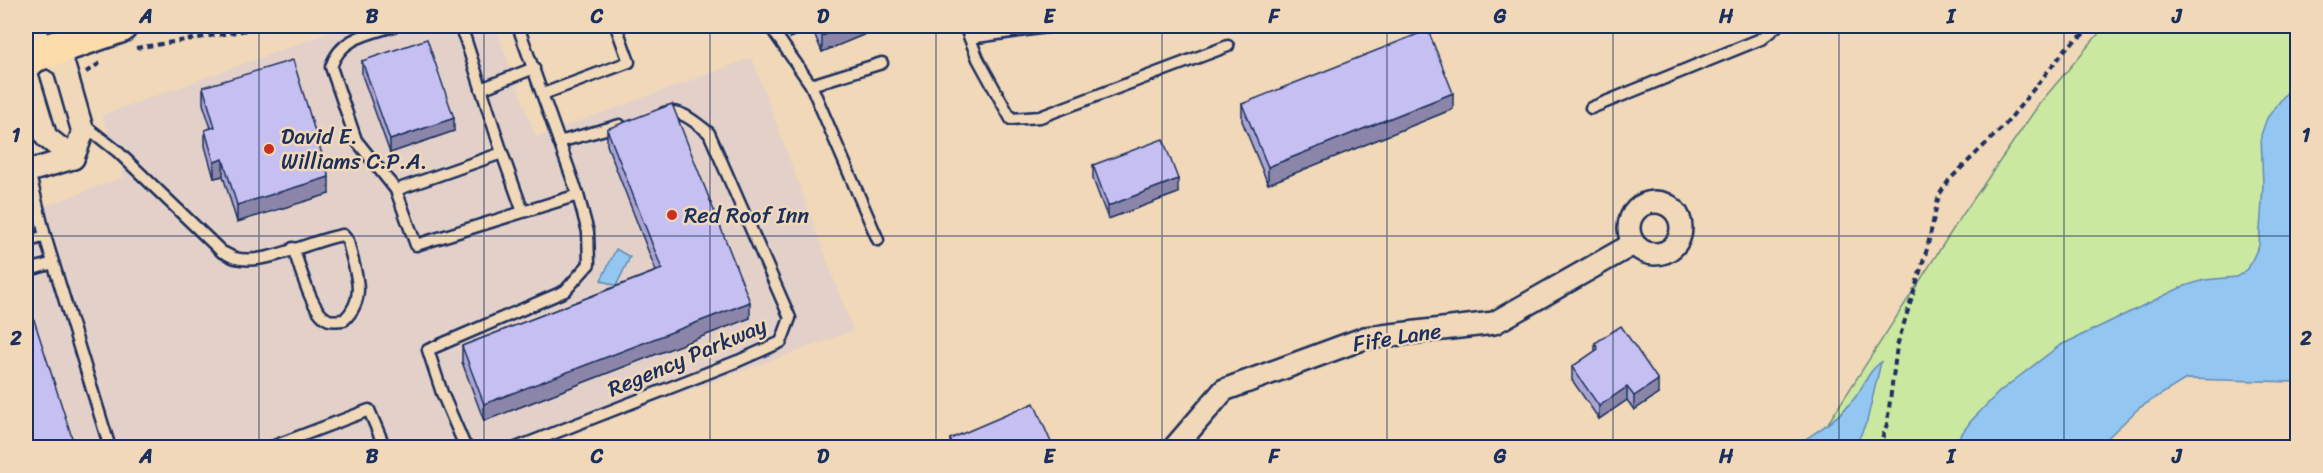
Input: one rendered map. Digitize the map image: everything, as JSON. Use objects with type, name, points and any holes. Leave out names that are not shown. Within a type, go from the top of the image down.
[{"type":"highway","points":[[34,46],[67,26]]},
{"type":"highway","points":[[34,46],[124,37]]},
{"type":"street","points":[[34,46],[64,66],[83,132],[73,158],[46,137],[27,71],[34,46]]},
{"type":"street","points":[[27,172],[73,158]]},
{"type":"street","name":"Fife Lane","points":[[1174,447],[1224,390],[1365,338],[1494,323],[1633,244]]},
{"type":"lane","points":[[394,26],[351,41],[342,47],[335,57],[332,68],[347,120],[356,140],[396,190],[416,245],[578,195]]},
{"type":"lane","points":[[459,26],[523,212]]},
{"type":"lane","points":[[469,447],[464,444],[442,393],[428,350],[565,291],[589,264],[588,232],[578,195],[518,26]]},
{"type":"lane","points":[[543,94],[629,62],[616,26]]},
{"type":"lane","points":[[770,26],[811,85],[878,240]]},
{"type":"lane","points":[[965,26],[978,59],[1011,119],[1040,117],[1228,46]]},
{"type":"lane","points":[[970,38],[1053,26]]},
{"type":"lane","points":[[1591,108],[1761,39],[1777,26]]},
{"type":"lane","points":[[811,85],[882,63]]},
{"type":"lane","points":[[481,88],[534,68]]},
{"type":"lane","name":"Regency Parkway","points":[[516,447],[738,361],[781,342],[789,318],[709,133],[688,117],[672,111],[650,117]]},
{"type":"lane","points":[[81,122],[117,151],[222,252],[236,258],[250,258],[271,255],[293,248],[336,236],[343,235],[348,241],[360,295],[353,312],[344,320],[329,320],[320,313],[293,248]]},
{"type":"lane","points":[[560,142],[627,123]]},
{"type":"lane","points":[[396,190],[502,153]]},
{"type":"lane","points":[[27,172],[110,447]]},
{"type":"lane","points":[[26,242],[45,236]]},
{"type":"lane","points":[[26,271],[53,263]]},
{"type":"lane","points":[[269,447],[369,410],[385,447]]},
{"type":"path","points":[[124,37],[248,30],[260,26]]},
{"type":"path","points":[[1879,447],[1887,424],[1897,346],[1926,249],[1939,195],[1949,180],[2005,125],[2068,46],[2094,26]]},
{"type":"path","points":[[69,83],[104,60]]},
{"type":"shaded area","points":[[348,26],[495,26],[536,137],[752,58],[853,331],[533,447],[26,448],[26,213],[124,177],[102,115]]},
{"type":"green space","points":[[2105,26],[2297,26],[2297,277],[2031,447],[1812,448],[1957,223],[2040,103]]},
{"type":"water","points":[[2297,79],[2297,382],[2186,379],[2139,408],[2098,447],[1952,447],[1971,421],[1999,392],[2059,346],[2182,287],[2204,280],[2236,277],[2248,269],[2259,245],[2263,186],[2261,135],[2267,118]]},
{"type":"water","points":[[616,249],[630,257],[616,286],[601,280]]},
{"type":"water","points":[[1881,362],[1867,421],[1855,447],[1794,447],[1825,426],[1846,408]]},
{"type":"building","points":[[818,26],[846,26],[822,36]]},
{"type":"building","points":[[1428,30],[1453,93],[1268,167],[1242,104]]},
{"type":"building","points":[[427,39],[454,118],[390,140],[362,61]]},
{"type":"building","points":[[293,60],[329,177],[237,205],[223,159],[214,162],[205,130],[215,127],[203,87]]},
{"type":"building","name":"Red Roof Inn","points":[[672,104],[750,302],[484,404],[462,346],[662,269],[607,129]]},
{"type":"building","points":[[1163,139],[1178,179],[1108,206],[1093,165]]},
{"type":"building","points":[[26,295],[75,447],[26,447]]},
{"type":"building","points":[[1621,326],[1658,380],[1634,396],[1627,387],[1599,406],[1572,367],[1598,349],[1595,343]]},
{"type":"building","points":[[1034,403],[1053,447],[954,447],[950,439]]},
{"type":"building","points":[[2195,443],[2196,447],[2178,447]]},
{"type":"place","name":"David E. Williams C.P.A.","points":[[269,149]]},
{"type":"place","name":"Red Roof Inn","points":[[672,215]]}]
